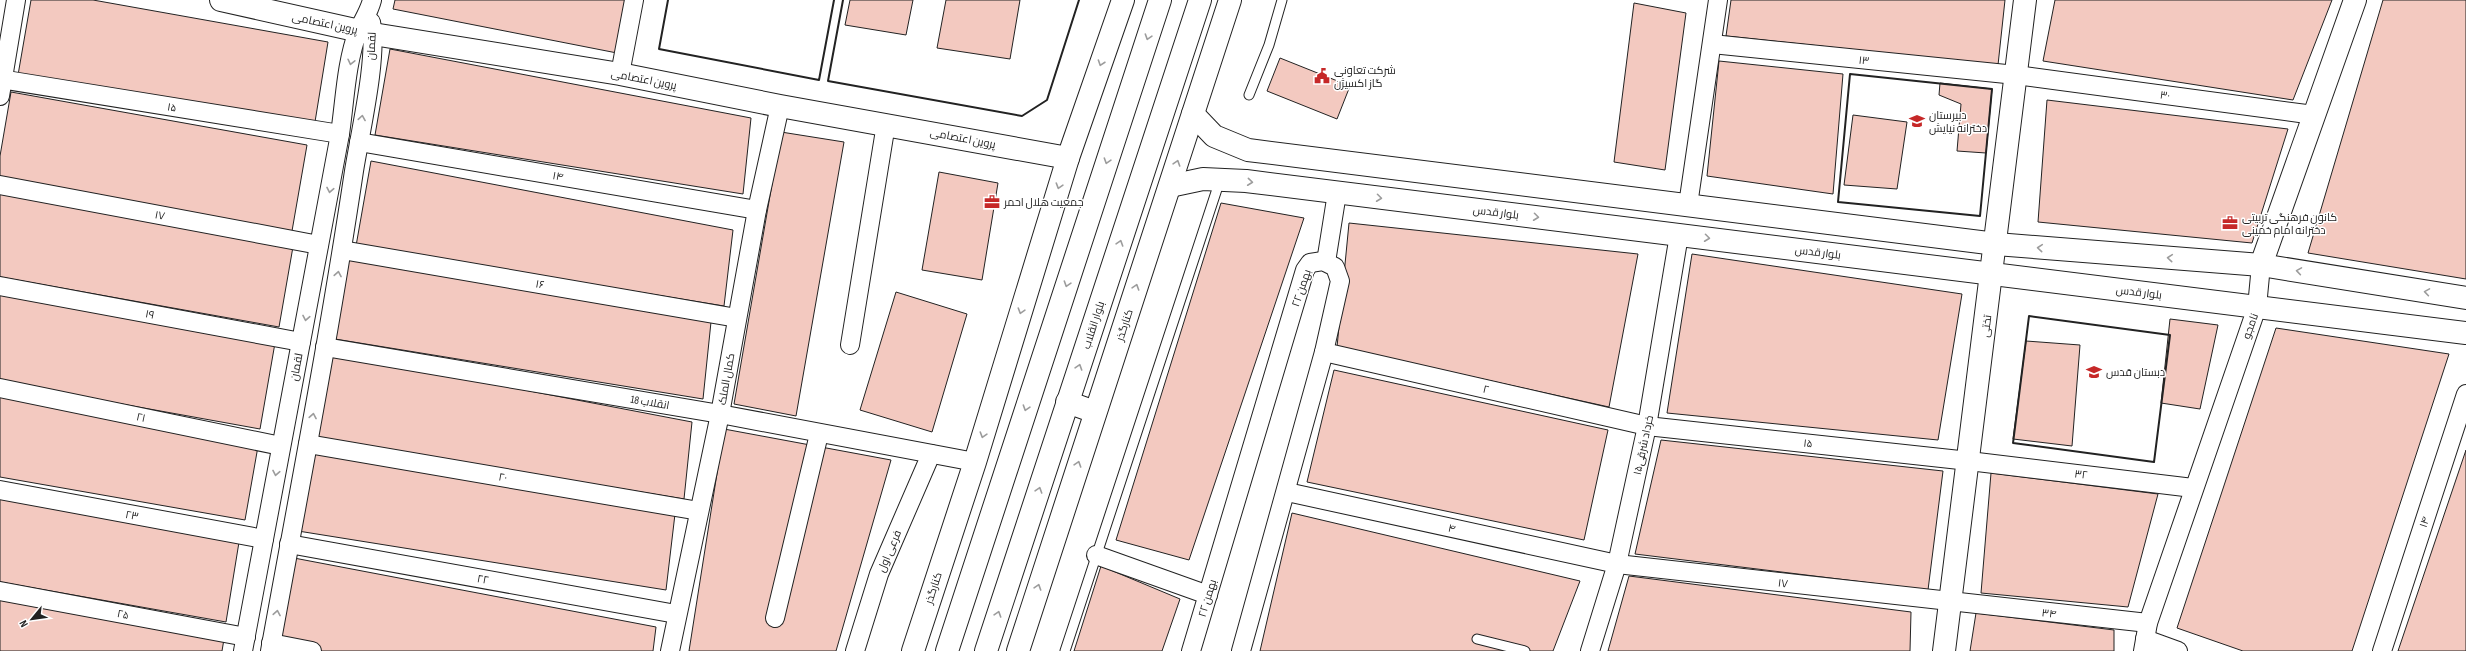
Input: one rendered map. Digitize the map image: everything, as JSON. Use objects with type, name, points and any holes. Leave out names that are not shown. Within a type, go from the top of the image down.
[{"type":"main road","name":"پروین اعتصامی","points":[[221,0],[368,19],[620,74],[780,106],[1068,158]]},
{"type":"main road","name":"کنارگذر","points":[[913,651],[975,462],[1068,158],[1123,0]]},
{"type":"main road","points":[[947,651],[1160,0]]},
{"type":"main road","name":"بلوار انقلاب","points":[[986,651],[1200,0]]},
{"type":"main road","name":"کنارگذر","points":[[1018,651],[1230,0]]},
{"type":"main road","name":"تختی","points":[[1944,651],[1996,244],[2025,0]]},
{"type":"main road","name":"نامجو","points":[[2261,265],[2355,0]]},
{"type":"main road","points":[[1193,114],[1214,136],[1248,150],[1996,244],[2261,265],[2466,298]]},
{"type":"main road","points":[[1338,193],[1342,162]]},
{"type":"main road","name":"بلوار قدس","points":[[1170,186],[1203,179],[1338,193],[2466,333]]},
{"type":"main road","points":[[1067,402],[1095,412]]},
{"type":"street","points":[[1,84],[16,0]]},
{"type":"street","points":[[620,74],[634,0]]},
{"type":"street","points":[[1688,205],[1718,0]]},
{"type":"street","name":"لقمان","points":[[244,644],[340,134],[347,77],[368,19]]},
{"type":"street","name":"لقمان","points":[[271,647],[325,348],[359,142],[368,19]]},
{"type":"street","name":"۱۳","points":[[1712,44],[2016,75]]},
{"type":"street","name":"۳۰","points":[[2016,75],[2314,115]]},
{"type":"street","name":"۱۵","points":[[1,84],[340,134]]},
{"type":"street","name":"کمال الملک","points":[[670,651],[676,614],[720,414],[757,210],[780,106]]},
{"type":"street","points":[[850,346],[886,124]]},
{"type":"street","name":"۱۴","points":[[359,142],[757,210]]},
{"type":"street","name":"۱۷","points":[[0,185],[319,245]]},
{"type":"street","points":[[1326,262],[1338,193]]},
{"type":"street","name":"۱۵خرداد شرقی","points":[[1590,651],[1617,564],[1647,426],[1679,235]]},
{"type":"street","name":"۱۶","points":[[342,250],[737,318]]},
{"type":"street","name":"۲۲ بهمن","points":[[1192,650],[1305,270],[1310,263],[1326,262],[1334,268],[1340,280],[1324,352],[1287,492],[1241,651]]},
{"type":"street","name":"نامجو","points":[[2145,638],[2193,488],[2257,307],[2261,265]]},
{"type":"street","name":"۱۹","points":[[0,286],[301,342]]},
{"type":"street","name":"انقلاب 18","points":[[325,348],[720,414],[818,434],[975,462]]},
{"type":"street","name":"۲","points":[[1324,352],[1647,426]]},
{"type":"street","name":"۲۱","points":[[0,388],[282,446]]},
{"type":"street","name":"۱۴","points":[[2382,651],[2466,394]]},
{"type":"street","name":"۱۵","points":[[1647,426],[1969,460]]},
{"type":"street","points":[[775,618],[818,434]]},
{"type":"street","name":"۲۰","points":[[308,444],[699,511]]},
{"type":"street","name":"فرعی اول","points":[[855,651],[879,574],[931,454]]},
{"type":"street","name":"۳۲","points":[[1969,460],[2193,488]]},
{"type":"street","name":"۲۳","points":[[0,490],[264,539]]},
{"type":"street","name":"۴","points":[[1287,492],[1617,564]]},
{"type":"street","name":"۲۲","points":[[290,544],[676,614]]},
{"type":"street","points":[[1096,555],[1208,595]]},
{"type":"street","name":"۱۷","points":[[1617,564],[1950,602]]},
{"type":"street","name":"۲۵","points":[[0,591],[244,644]]},
{"type":"street","name":"۳۴","points":[[1950,602],[2145,638],[2178,651]]},
{"type":"street","points":[[271,647],[312,651]]},
{"type":"lane","points":[[1249,96],[1269,45],[1282,0]]},
{"type":"lane","points":[[1065,651],[1220,180]]},
{"type":"lane","points":[[1477,639],[1525,651]]},
{"type":"building","points":[[31,0],[93,0],[328,42],[314,128],[18,75]]},
{"type":"building","points":[[395,0],[627,0],[617,53],[393,9]]},
{"type":"building","points":[[850,0],[913,0],[906,35],[845,25]]},
{"type":"building","points":[[946,0],[1020,0],[1010,59],[937,48]]},
{"type":"building","points":[[1731,0],[2005,0],[1998,65],[1726,36]]},
{"type":"building","points":[[2055,0],[2332,0],[2293,100],[2043,61]]},
{"type":"building","points":[[2383,0],[2466,0],[2466,279],[2308,253]]},
{"type":"building","points":[[1634,3],[1686,13],[1665,170],[1614,162]]},
{"type":"building","points":[[390,49],[751,118],[743,194],[375,135]]},
{"type":"building","points":[[1280,58],[1350,86],[1337,119],[1267,91]]},
{"type":"building","points":[[1719,61],[1843,74],[1833,194],[1707,176]]},
{"type":"building","points":[[1940,83],[1992,89],[1986,153],[1957,151],[1961,104],[1939,95]]},
{"type":"building","points":[[11,92],[307,145],[292,231],[0,179],[0,156]]},
{"type":"building","points":[[2047,100],[2288,129],[2252,243],[2038,222]]},
{"type":"building","points":[[1853,115],[1907,122],[1897,189],[1844,185]]},
{"type":"building","points":[[781,132],[844,142],[796,416],[734,404]]},
{"type":"building","points":[[371,161],[733,230],[724,306],[356,246]]},
{"type":"building","points":[[939,172],[998,183],[982,280],[922,270]]},
{"type":"building","points":[[0,189],[294,241],[279,327],[0,277]]},
{"type":"building","points":[[1221,203],[1304,218],[1189,560],[1116,540]]},
{"type":"building","points":[[1349,223],[1638,254],[1609,407],[1337,347]]},
{"type":"building","points":[[350,253],[711,322],[703,399],[335,339]]},
{"type":"building","points":[[1692,254],[1962,294],[1938,440],[1667,413]]},
{"type":"building","points":[[896,292],[967,314],[932,432],[860,410]]},
{"type":"building","points":[[0,294],[275,343],[260,429],[0,382]]},
{"type":"building","points":[[2170,319],[2218,325],[2200,409],[2161,403]]},
{"type":"building","points":[[2276,328],[2449,354],[2352,651],[2243,651],[2177,628]]},
{"type":"building","points":[[2026,341],[2080,345],[2072,446],[2013,439]]},
{"type":"building","points":[[331,353],[692,422],[684,499],[316,439]]},
{"type":"building","points":[[1334,370],[1608,430],[1584,540],[1307,482]]},
{"type":"building","points":[[0,388],[260,435],[245,520],[0,477]]},
{"type":"building","points":[[724,429],[891,460],[836,651],[689,651]]},
{"type":"building","points":[[1661,440],[1943,471],[1928,590],[1635,554]]},
{"type":"building","points":[[313,445],[675,514],[666,590],[298,531]]},
{"type":"building","points":[[2466,450],[2466,651],[2398,651]]},
{"type":"building","points":[[1991,473],[2158,494],[2128,607],[1981,593]]},
{"type":"building","points":[[0,493],[240,536],[226,622],[0,582]]},
{"type":"building","points":[[1292,513],[1580,581],[1553,651],[1260,651]]},
{"type":"building","points":[[294,558],[656,627],[653,651],[322,651],[279,644]]},
{"type":"building","points":[[1101,566],[1180,599],[1162,651],[1074,651]]},
{"type":"building","points":[[1629,576],[1911,612],[1910,651],[1608,651]]},
{"type":"building","points":[[0,599],[224,639],[222,651],[0,651]]},
{"type":"building","points":[[1976,613],[2114,630],[2114,651],[1970,651]]},
{"type":"wall","points":[[668,0],[659,49],[819,80],[834,0]]},
{"type":"wall","points":[[843,0],[828,81],[1022,116],[1047,100],[1079,0]]},
{"type":"wall","points":[[1850,74],[1992,89],[1980,216],[1838,202],[1850,74]]},
{"type":"wall","points":[[2029,316],[2170,335],[2154,462],[2013,443],[2029,316]]},
{"type":"place","name":"شرکت تعاونی گاز اکسیژن","points":[[1322,76]]},
{"type":"place","name":"دبیرستان دخترانه نیایش","points":[[1917,121]]},
{"type":"place","name":"جمعیت هلال احمر","points":[[992,202]]},
{"type":"place","name":"کانون فرهنگی تربیتی دخترانه امام خمینی","points":[[2230,223]]},
{"type":"place","name":"دبستان قدس","points":[[2094,372]]}]
